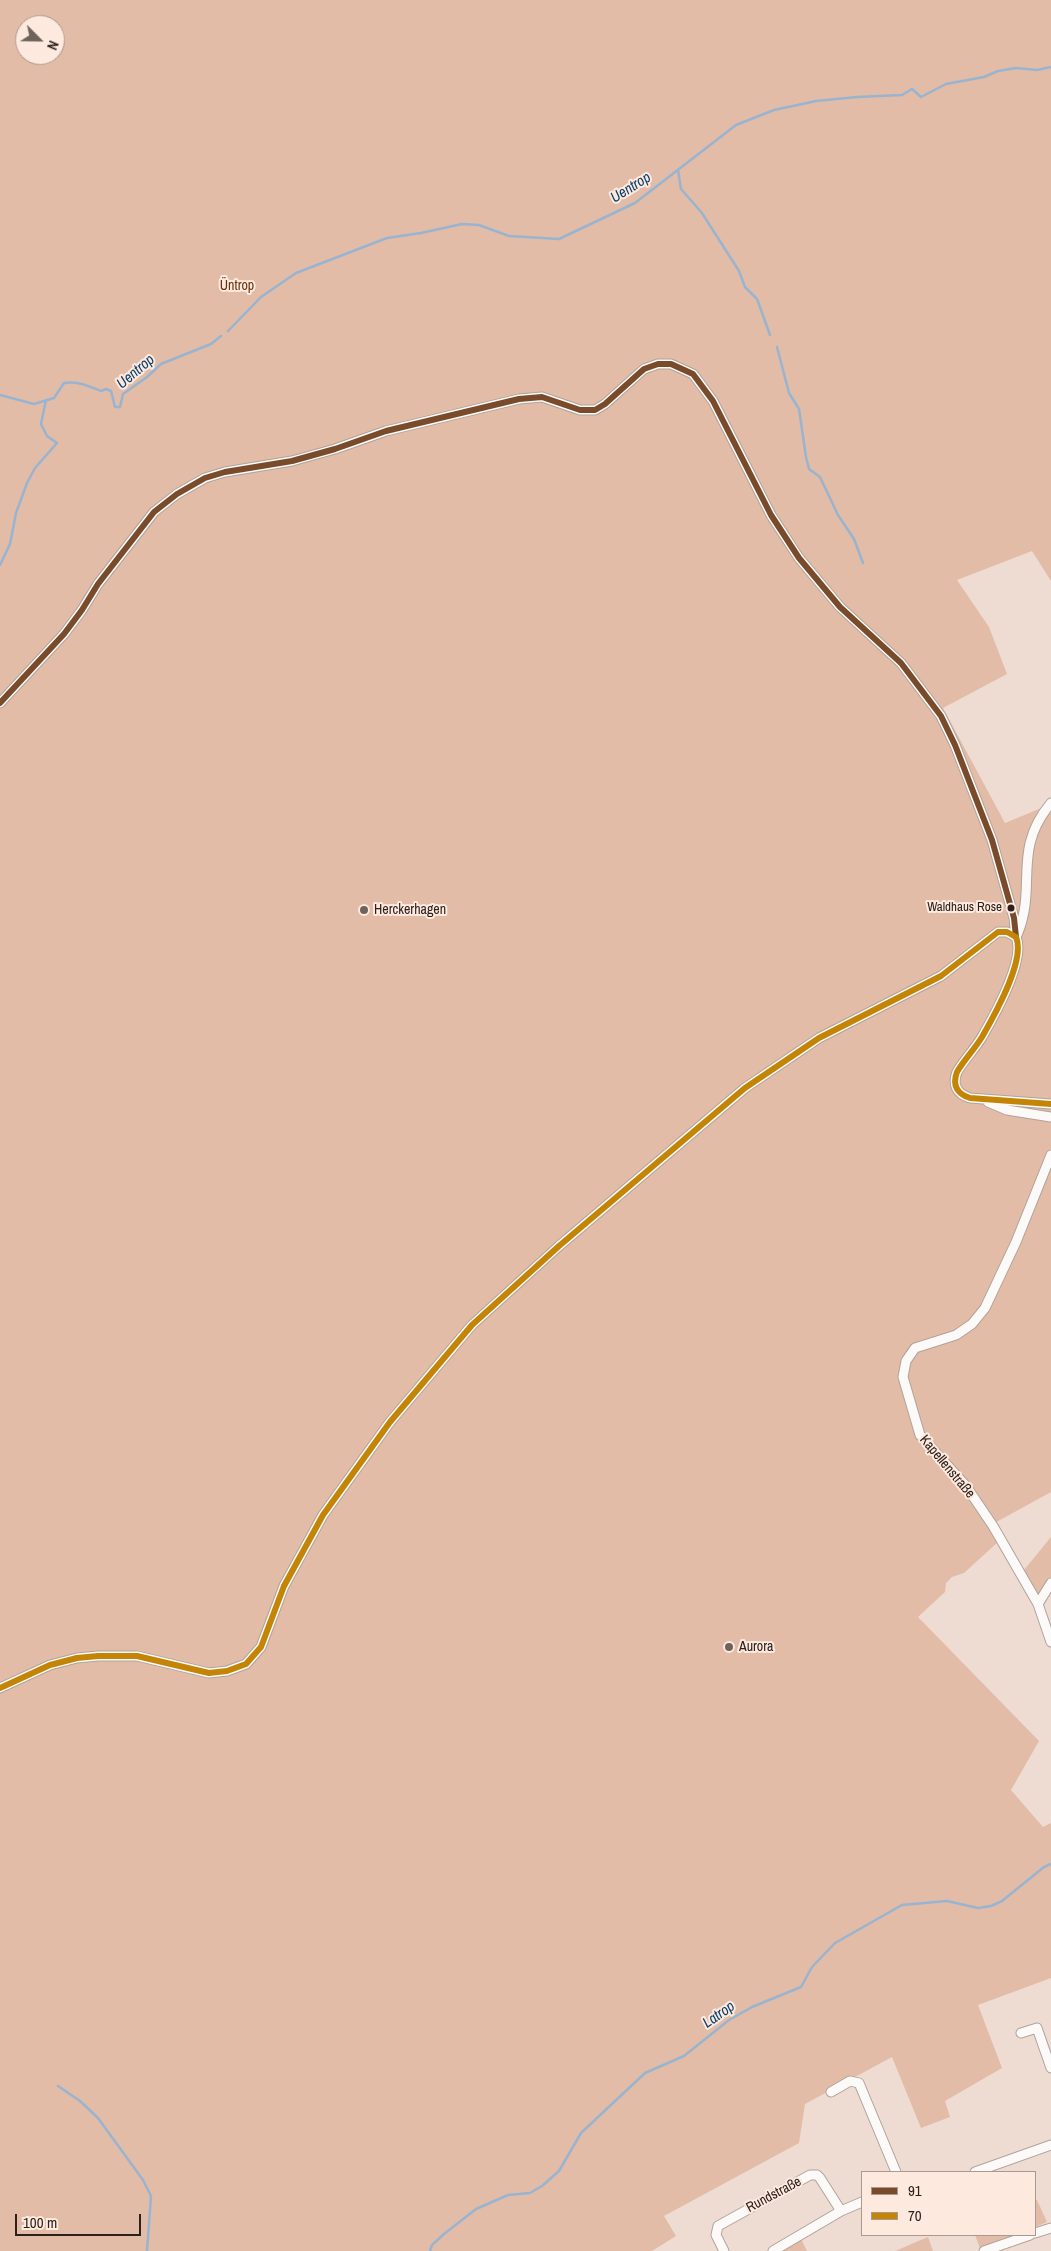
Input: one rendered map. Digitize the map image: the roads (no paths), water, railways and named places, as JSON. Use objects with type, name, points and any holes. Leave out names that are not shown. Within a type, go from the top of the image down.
[{"type":"street","points":[[0,703],[64,634],[98,584],[154,512],[177,494],[205,478],[225,472],[292,461],[335,449],[386,431],[518,399],[542,397],[580,410],[595,410],[605,404],[644,369],[658,364],[671,364],[693,374],[713,401],[771,515],[799,558],[840,607],[900,663],[941,716],[992,840],[1014,918],[1016,938],[1019,944],[1019,954],[1008,985],[982,1038],[959,1069],[955,1080],[956,1090],[962,1095],[986,1100],[1051,1104]]},
{"type":"street","points":[[1016,938],[1024,912],[1028,847],[1040,817],[1051,803]]},
{"type":"street","points":[[0,1688],[50,1665],[77,1658],[136,1656],[209,1673],[227,1671],[246,1664],[261,1647],[284,1586],[318,1524],[345,1483],[390,1422],[436,1366],[496,1302],[706,1120],[769,1070],[843,1024],[936,979],[962,961],[994,934],[1007,932],[1016,938]]},
{"type":"street","points":[[986,1100],[998,1107],[1051,1117]]},
{"type":"street","name":"Kapellenstraße","points":[[1051,1155],[1016,1242],[985,1308],[972,1324],[956,1334],[916,1348],[906,1361],[903,1377],[920,1435],[966,1486],[980,1506],[1038,1604],[1051,1642]]},
{"type":"street","points":[[1038,1604],[1051,1583]]},
{"type":"street","points":[[1021,2033],[1037,2028],[1051,2068]]},
{"type":"street","points":[[831,2092],[850,2080],[859,2083],[896,2171]]},
{"type":"street","points":[[978,2171],[1051,2145]]},
{"type":"street","name":"Rundstraße","points":[[724,2251],[716,2235],[718,2226],[810,2175],[817,2175],[820,2178],[841,2212]]},
{"type":"street","points":[[773,2251],[861,2202]]},
{"type":"street","points":[[1036,2233],[1051,2228]]},
{"type":"street","points":[[984,2251],[1027,2236]]},
{"type":"waterway","name":"Uentrop","points":[[228,331],[261,297],[296,273],[387,238],[462,224],[479,225],[509,236],[559,239],[635,203],[736,125],[774,110],[816,101],[902,95],[912,89],[921,97],[946,84],[984,77],[998,71],[1016,68],[1037,70],[1051,67]]},
{"type":"waterway","points":[[678,170],[681,189],[702,213],[739,271],[745,287],[757,299],[770,335]]},
{"type":"waterway","name":"Uentrop","points":[[0,395],[34,404],[54,398],[64,383],[74,383],[83,384],[101,391],[106,389],[111,391],[115,407],[120,407],[123,394],[147,377],[161,364],[211,344],[221,336]]},
{"type":"waterway","points":[[777,347],[789,393],[799,409],[809,469],[820,477],[838,515],[854,539],[863,563]]},
{"type":"waterway","points":[[0,565],[10,544],[16,513],[27,483],[35,468],[57,443],[47,436],[41,424],[46,400]]},
{"type":"waterway","name":"Latrop","points":[[430,2251],[432,2245],[444,2234],[476,2209],[508,2195],[530,2193],[542,2186],[559,2171],[581,2133],[645,2073],[684,2056],[729,2020],[752,2007],[801,1987],[812,1967],[835,1943],[902,1905],[947,1901],[978,1908],[991,1906],[1002,1901],[1044,1867],[1051,1864]]},
{"type":"waterway","points":[[58,2086],[80,2101],[98,2118],[143,2180],[151,2196],[147,2251]]},
{"type":"place","name":"Waldhaus Rose","points":[[1011,908]]},
{"type":"place","name":"Herckerhagen","points":[[364,910]]},
{"type":"place","name":"Aurora","points":[[729,1647]]},
{"type":"park label","name":"Üntrop","points":[[237,286]]}]
